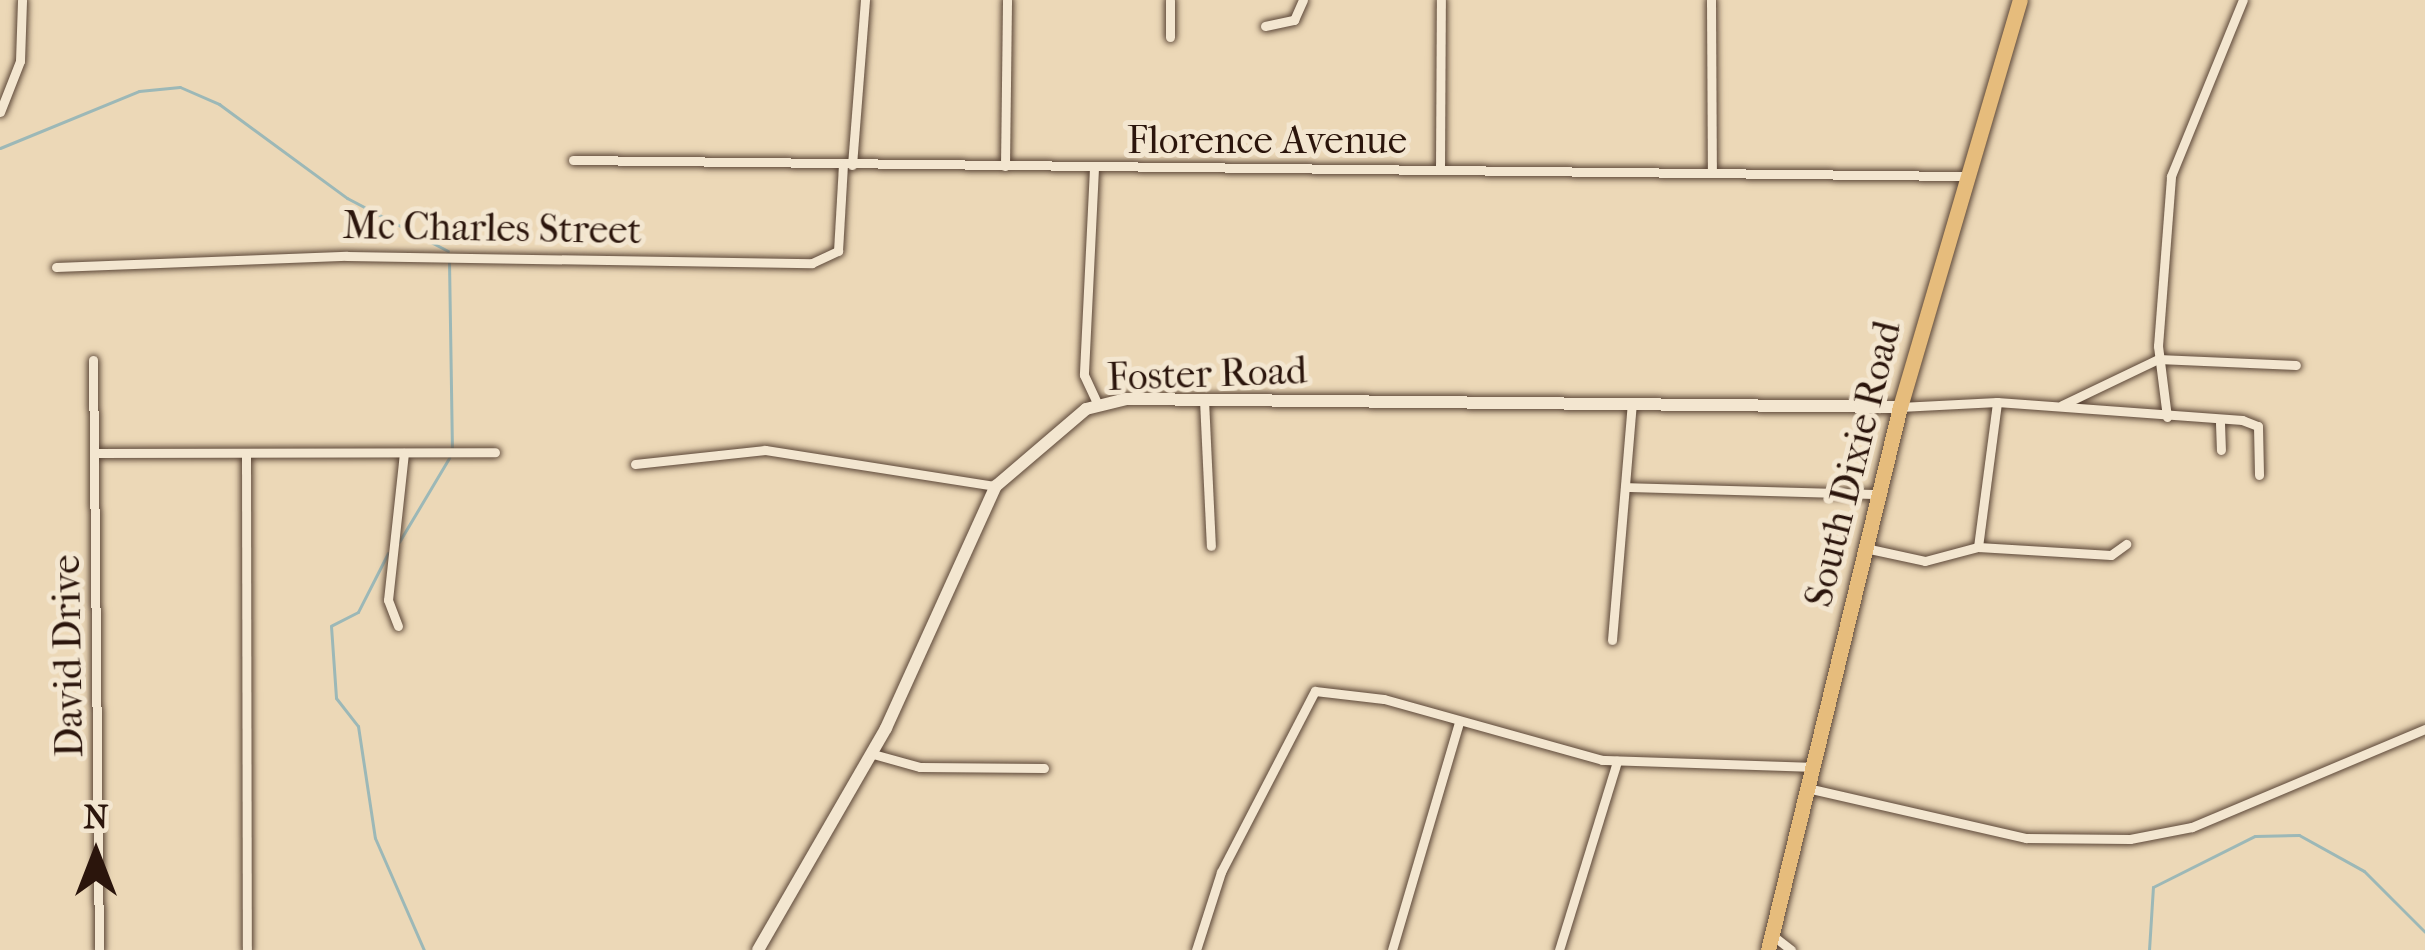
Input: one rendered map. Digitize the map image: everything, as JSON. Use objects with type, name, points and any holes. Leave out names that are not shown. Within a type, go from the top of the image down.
[{"type":"main road","name":"South Dixie Road","points":[[1770,942],[1900,406],[1962,176],[2020,0]]},
{"type":"street","points":[[0,112],[20,61],[22,0]]},
{"type":"street","points":[[848,165],[865,0]]},
{"type":"street","points":[[1005,166],[1006,0]]},
{"type":"street","points":[[1170,0],[1170,37]]},
{"type":"street","points":[[1265,26],[1294,20],[1303,0]]},
{"type":"street","points":[[1440,170],[1441,0]]},
{"type":"street","points":[[1711,0],[1712,173]]},
{"type":"street","points":[[2167,417],[2158,359],[2174,163],[2243,0]]},
{"type":"street","name":"Florence Avenue","points":[[573,160],[1962,176]]},
{"type":"street","name":"Mc Charles Street","points":[[56,266],[346,256],[812,262],[838,251],[848,165]]},
{"type":"street","points":[[1094,169],[1084,375],[1098,405]]},
{"type":"street","points":[[2062,405],[2158,359],[2296,365]]},
{"type":"street","name":"David Drive","points":[[94,360],[99,950]]},
{"type":"street","points":[[1204,400],[1210,546]]},
{"type":"street","name":"Foster Road","points":[[758,950],[872,754],[996,486],[1098,405],[1204,400],[1900,406]]},
{"type":"street","points":[[1978,547],[1997,402]]},
{"type":"street","points":[[1612,640],[1632,404]]},
{"type":"street","points":[[1900,406],[2062,405],[2258,426],[2259,476]]},
{"type":"street","points":[[2220,423],[2221,450]]},
{"type":"street","points":[[635,464],[765,450],[996,486]]},
{"type":"street","points":[[95,453],[495,452]]},
{"type":"street","points":[[398,626],[388,601],[404,453]]},
{"type":"street","points":[[246,454],[247,950]]},
{"type":"street","points":[[1624,487],[1878,494]]},
{"type":"street","points":[[1865,548],[1925,561],[1978,547],[2111,555],[2126,544]]},
{"type":"street","points":[[1196,950],[1221,872],[1316,691],[1617,761],[1811,767]]},
{"type":"street","points":[[1392,950],[1459,722]]},
{"type":"street","points":[[1807,788],[2026,838],[2130,839],[2192,826],[2425,729]]},
{"type":"street","points":[[872,754],[920,767],[1044,768]]},
{"type":"street","points":[[1559,950],[1617,761]]},
{"type":"street","points":[[1770,942],[1791,950]]},
{"type":"waterway","points":[[0,148],[139,91],[180,87],[219,104],[347,198],[448,251]]},
{"type":"waterway","points":[[449,261],[452,449]]},
{"type":"waterway","points":[[399,542],[449,458]]},
{"type":"waterway","points":[[388,553],[358,612],[331,626],[336,698],[358,726],[375,838],[424,950]]},
{"type":"waterway","points":[[2149,950],[2153,887],[2255,836],[2299,835],[2364,871],[2425,932]]}]
